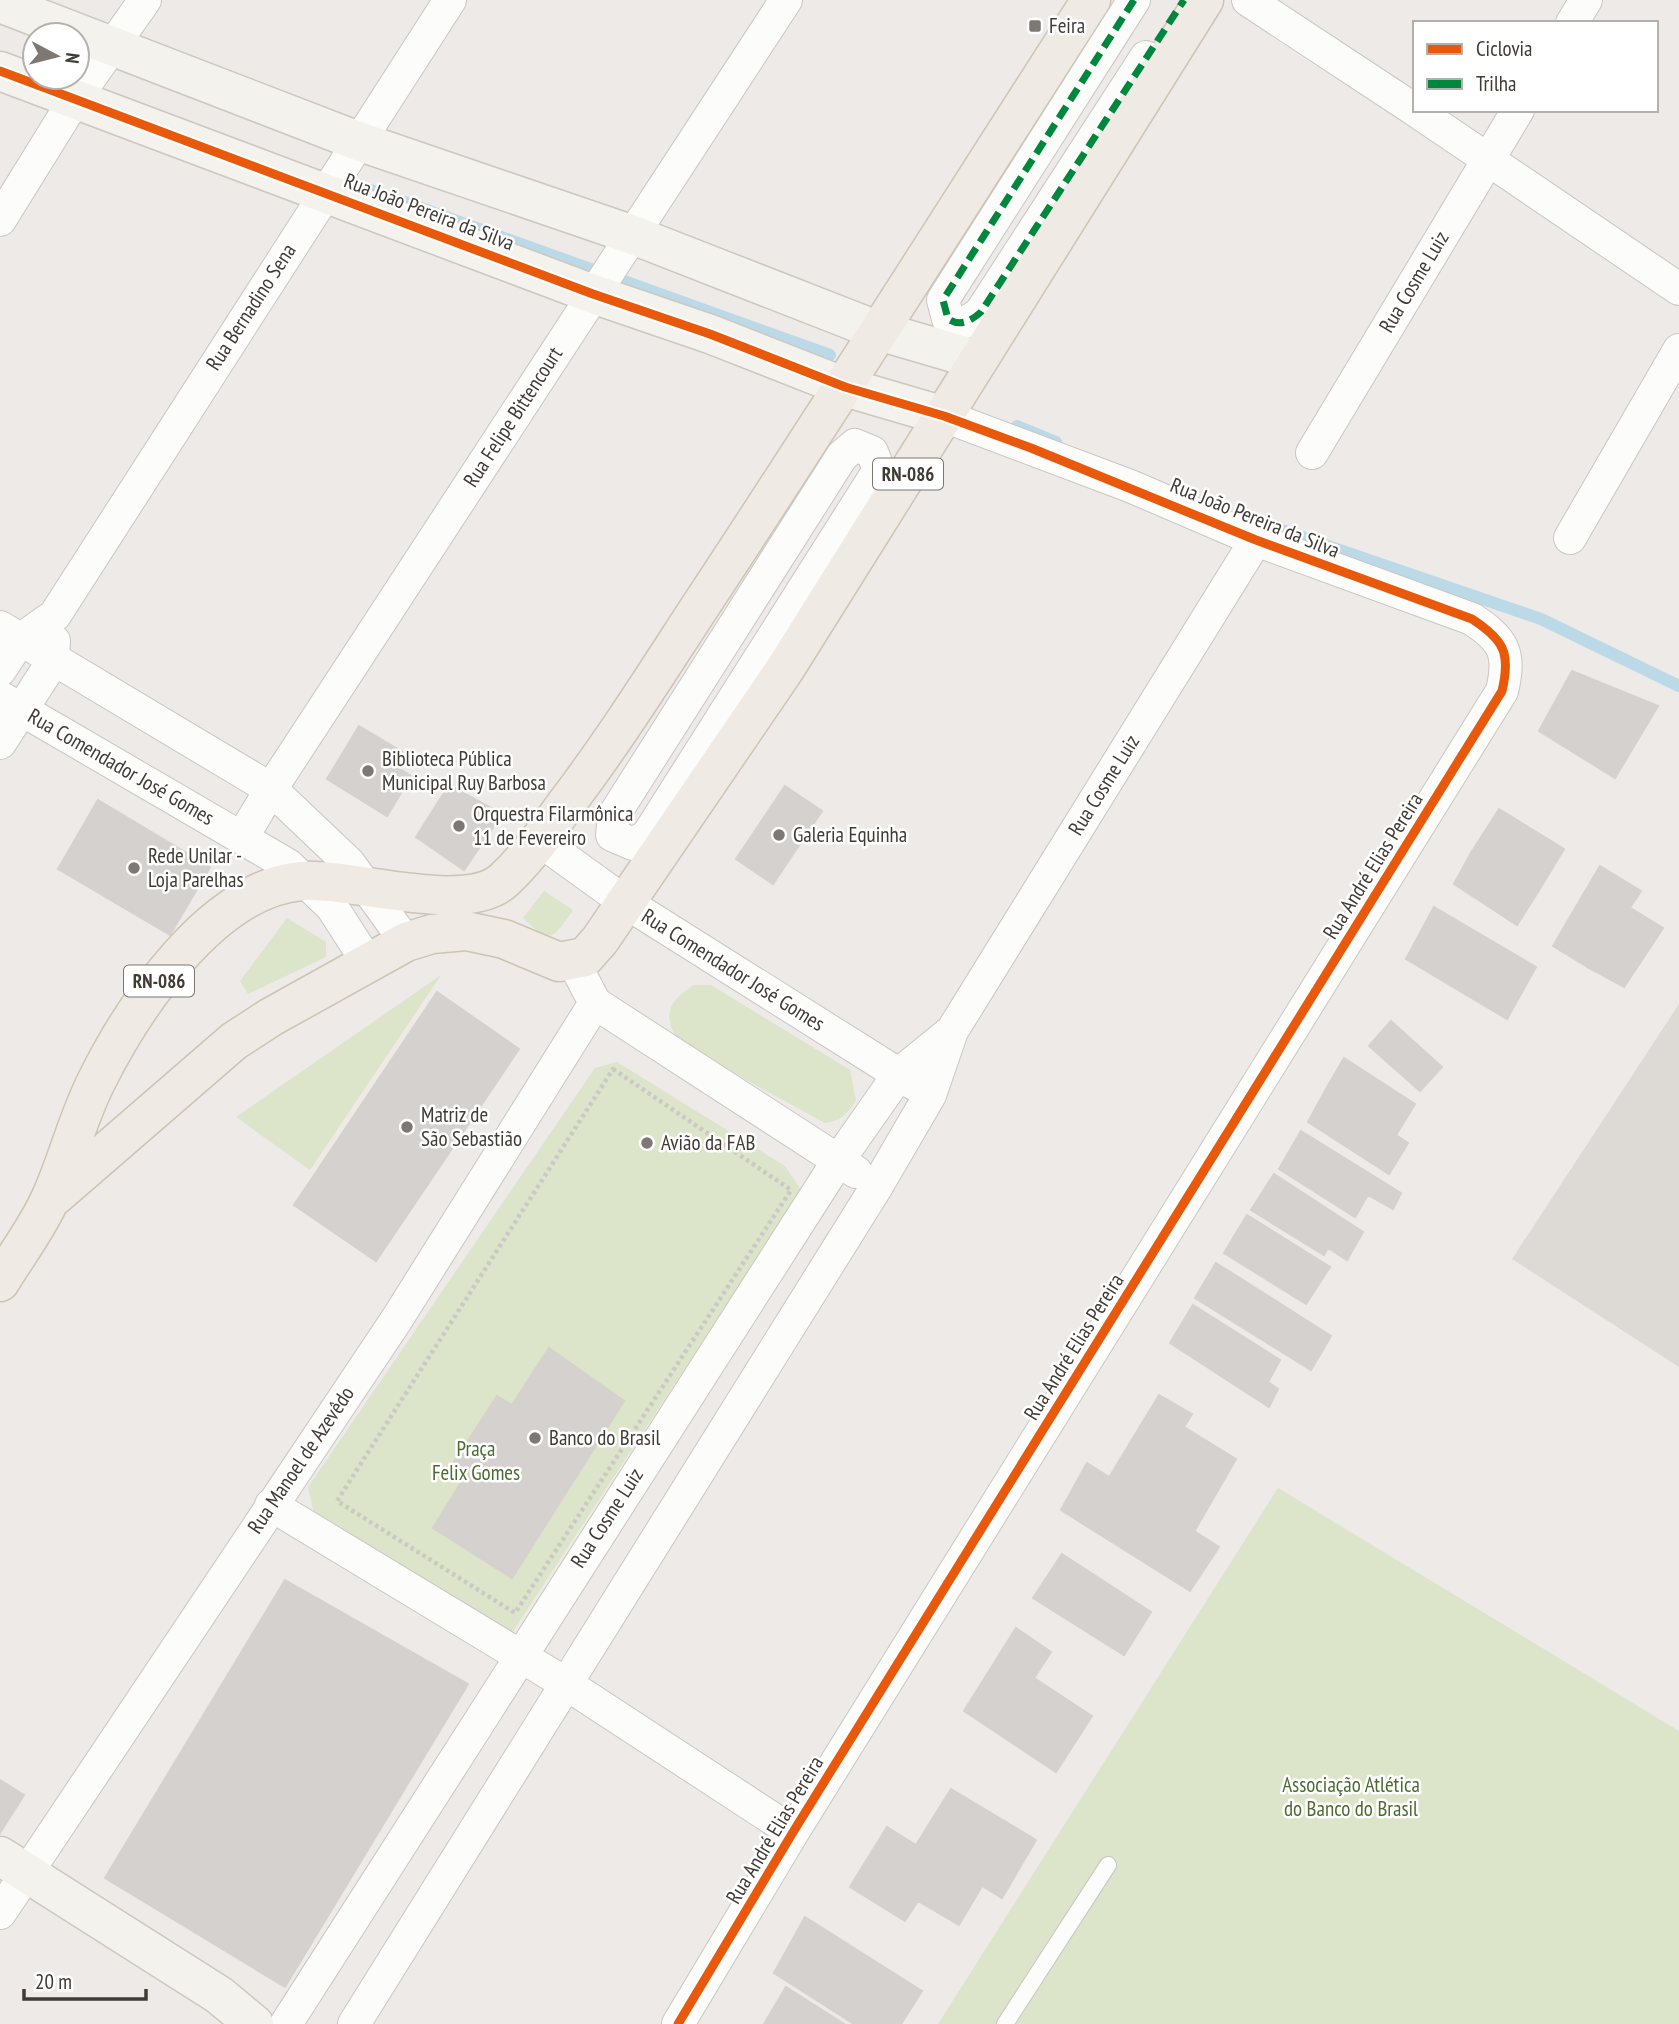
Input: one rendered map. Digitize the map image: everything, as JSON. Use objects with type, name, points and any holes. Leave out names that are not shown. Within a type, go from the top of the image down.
[{"type":"main road","points":[[504,939],[501,884],[539,840],[611,745],[845,387],[1091,0]]},
{"type":"main road","name":"RN-086","points":[[50,1200],[234,1041],[271,1017],[406,942],[449,931],[466,931],[504,939],[541,957],[573,961],[585,957],[785,669],[1204,0]]},
{"type":"main road","name":"RN-086","points":[[0,1282],[50,1200],[95,1084],[123,1033],[169,967],[201,932],[228,912],[271,888],[306,880],[411,892],[468,894],[501,884]]},
{"type":"street","points":[[0,220],[75,99],[145,0]]},
{"type":"street","name":"Rua Bernadino Sena","points":[[0,743],[10,703],[52,661],[55,615],[450,0]]},
{"type":"street","name":"Rua Felipe Bittencourt","points":[[243,836],[271,789],[786,0]]},
{"type":"street","points":[[1134,0],[943,300],[948,319],[953,322],[968,322],[981,312],[1184,0]]},
{"type":"street","points":[[1248,0],[1413,109]]},
{"type":"street","points":[[1573,21],[1586,0]]},
{"type":"street","name":"Rua João Pereira da Silva","points":[[0,3],[358,141],[633,235],[880,331],[978,360]]},
{"type":"street","name":"Rua João Pereira da Silva","points":[[0,71],[845,387],[944,416],[1130,486],[1256,540],[1472,619],[1494,633],[1504,648],[1507,670],[1502,691]]},
{"type":"street","points":[[1418,112],[1679,289]]},
{"type":"street","name":"Rua Cosme Luiz","points":[[1311,453],[1517,112]]},
{"type":"street","points":[[1570,538],[1679,350]]},
{"type":"street","points":[[855,445],[867,449],[875,456],[879,470],[647,836],[632,844],[618,840],[612,835],[614,815],[842,456],[855,445]]},
{"type":"street","name":"Rua Cosme Luiz","points":[[354,2024],[877,1186],[930,1095],[952,1031],[1256,540]]},
{"type":"street","name":"Rua Bernadino Sena","points":[[0,670],[10,634],[55,615]]},
{"type":"street","points":[[10,634],[271,789],[328,840],[369,887],[406,942]]},
{"type":"street","name":"Rua André Elias Pereira","points":[[678,2024],[793,1832],[1502,691]]},
{"type":"street","name":"Rua Comendador José Gomes","points":[[10,703],[243,836],[306,880],[332,907],[368,963]]},
{"type":"street","name":"Rua Comendador José Gomes","points":[[539,840],[625,902],[930,1095]]},
{"type":"street","points":[[573,961],[595,1003],[877,1186]]},
{"type":"street","name":"Rua Manoel de Azevêdo","points":[[0,1913],[13,1864],[271,1505],[397,1319],[595,1003]]},
{"type":"street","name":"Rua Cosme Luiz","points":[[286,2024],[838,1161],[899,1074],[952,1031]]},
{"type":"street","points":[[271,1505],[565,1683],[793,1832]]},
{"type":"street","points":[[13,1864],[219,1995],[254,2024]]},
{"type":"lane","points":[[1005,2024],[1108,1865]]},
{"type":"path","points":[[613,1069],[791,1190],[515,1612],[337,1501],[613,1069]]},
{"type":"shaded area","points":[[1679,1004],[1679,1367],[1512,1259]]},
{"type":"green space","points":[[544,891],[573,910],[560,928],[551,935],[540,932],[523,918]]},
{"type":"green space","points":[[287,918],[326,942],[326,957],[248,994],[240,981]]},
{"type":"green space","points":[[441,975],[310,1170],[236,1117]]},
{"type":"green space","points":[[694,985],[711,985],[850,1070],[856,1101],[843,1116],[825,1123],[679,1043],[671,1025],[670,1010],[678,998]]},
{"type":"green space","name":"Praça Felix Gomes","points":[[617,1062],[785,1166],[801,1190],[512,1633],[314,1513],[308,1487],[595,1068]]},
{"type":"green space","name":"Associação Atlética do Banco do Brasil","points":[[1278,1488],[1679,1731],[1679,2024],[938,2024]]},
{"type":"building","points":[[1572,671],[1658,706],[1615,778],[1539,731]]},
{"type":"building","name":"Biblioteca Pública Municipal Ruy Barbosa","points":[[359,726],[404,753],[397,767],[411,776],[387,816],[327,779]]},
{"type":"building","name":"Orquestra Filarmônica 11 de Fevereiro","points":[[449,785],[502,814],[464,870],[416,837]]},
{"type":"building","name":"Galeria Equinha","points":[[785,786],[822,811],[773,884],[736,859]]},
{"type":"building","name":"Rede Unilar - Loja Parelhas","points":[[98,800],[210,867],[170,935],[58,869]]},
{"type":"building","points":[[1499,809],[1564,849],[1538,892],[1471,853]]},
{"type":"building","points":[[1471,853],[1538,892],[1517,925],[1454,884]]},
{"type":"building","points":[[1600,866],[1641,891],[1589,968],[1553,946]]},
{"type":"building","points":[[1434,907],[1536,967],[1507,1019],[1406,959]]},
{"type":"building","points":[[1629,907],[1663,928],[1624,987],[1589,968]]},
{"type":"building","name":"Matriz de São Sebastião","points":[[437,992],[519,1049],[376,1261],[294,1205]]},
{"type":"building","points":[[1391,1021],[1442,1067],[1420,1091],[1369,1046]]},
{"type":"building","points":[[1344,1058],[1415,1104],[1396,1135],[1326,1089]]},
{"type":"building","points":[[1326,1089],[1408,1143],[1389,1174],[1308,1122]]},
{"type":"building","points":[[1301,1131],[1401,1193],[1393,1209],[1368,1195],[1355,1217],[1279,1169]]},
{"type":"building","points":[[1274,1174],[1363,1232],[1347,1260],[1328,1248],[1324,1255],[1251,1210]]},
{"type":"building","points":[[1247,1215],[1330,1267],[1306,1304],[1224,1253]]},
{"type":"building","points":[[1216,1263],[1331,1336],[1311,1370],[1195,1298]]},
{"type":"building","points":[[1193,1305],[1280,1360],[1268,1382],[1278,1389],[1269,1407],[1170,1343]]},
{"type":"building","name":"Banco do Brasil","points":[[549,1348],[624,1401],[512,1578],[433,1528],[462,1481],[449,1470],[497,1396],[512,1405]]},
{"type":"building","points":[[1159,1395],[1192,1414],[1184,1427],[1236,1459],[1195,1530],[1110,1476]]},
{"type":"building","points":[[1087,1463],[1219,1547],[1190,1591],[1061,1510]]},
{"type":"building","points":[[1062,1554],[1151,1612],[1124,1655],[1033,1598]]},
{"type":"building","points":[[285,1580],[468,1684],[285,1987],[105,1878]]},
{"type":"building","points":[[1016,1628],[1051,1652],[1034,1678],[1092,1716],[1056,1772],[964,1711]]},
{"type":"building","points":[[0,1780],[24,1795],[0,1833]]},
{"type":"building","points":[[951,1789],[1036,1840],[1002,1898],[916,1845]]},
{"type":"building","points":[[887,1827],[982,1886],[959,1925],[918,1901],[905,1921],[850,1887]]},
{"type":"building","points":[[805,1917],[922,1991],[901,2024],[854,2024],[774,1973]]},
{"type":"building","points":[[786,1987],[844,2024],[764,2024]]},
{"type":"waterway","points":[[343,180],[830,355]]},
{"type":"waterway","points":[[1017,426],[1056,442]]},
{"type":"waterway","points":[[1238,515],[1541,619],[1679,686]]},
{"type":"marked path","points":[[1134,0],[943,300],[948,319],[957,323],[965,322],[981,312],[1184,0]]},
{"type":"cycle path","points":[[0,71],[593,294],[710,334],[845,387],[944,416],[1031,448],[1256,540],[1472,619],[1498,641],[1505,657],[1502,691],[793,1832],[678,2024]]},
{"type":"place","name":"Feira","points":[[1035,26]]},
{"type":"place","name":"Biblioteca Pública Municipal Ruy Barbosa","points":[[368,771]]},
{"type":"place","name":"Orquestra Filarmônica 11 de Fevereiro","points":[[459,826]]},
{"type":"place","name":"Galeria Equinha","points":[[779,835]]},
{"type":"place","name":"Rede Unilar - Loja Parelhas","points":[[134,868]]},
{"type":"place","name":"Matriz de São Sebastião","points":[[407,1127]]},
{"type":"place","name":"Avião da FAB","points":[[647,1143]]},
{"type":"place","name":"Banco do Brasil","points":[[535,1438]]}]
